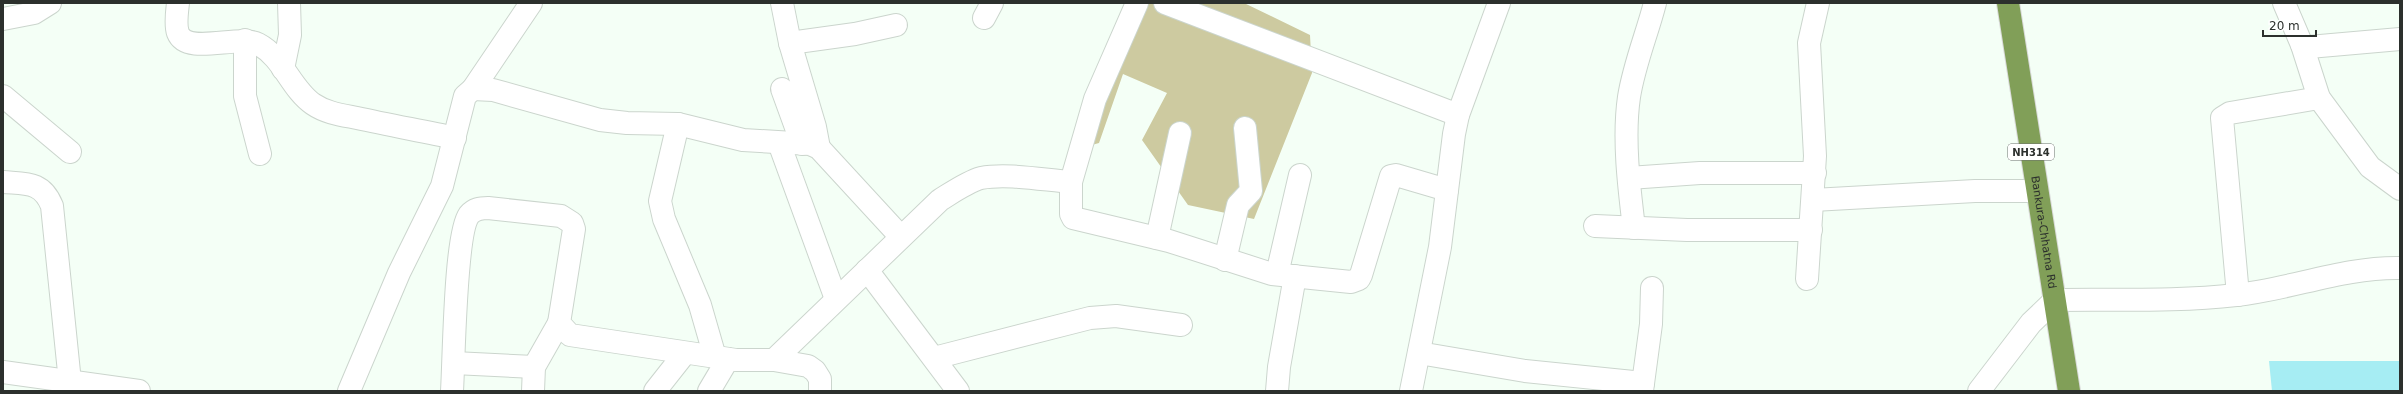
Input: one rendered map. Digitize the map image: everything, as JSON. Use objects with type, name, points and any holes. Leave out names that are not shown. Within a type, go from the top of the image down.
[{"type":"highway","name":"Bankura-Chhatna Rd","points":[[2008,3],[2070,391]]},
{"type":"street","points":[[3,19],[34,13],[50,3]]},
{"type":"street","points":[[178,3],[177,26],[179,34],[184,41],[193,44],[245,40],[261,46],[274,56],[302,94],[323,110],[455,138]]},
{"type":"street","points":[[283,69],[290,35],[288,3]]},
{"type":"street","points":[[349,391],[399,273],[442,186],[455,138],[464,96],[473,89],[531,3]]},
{"type":"street","points":[[782,3],[790,43],[815,127],[810,146]]},
{"type":"street","points":[[1137,3],[1095,99],[1071,182],[1071,214],[1073,218],[1157,238],[1225,260],[1286,275],[1351,282],[1359,279],[1389,181],[1393,174],[1447,190]]},
{"type":"street","points":[[1165,3],[1458,115]]},
{"type":"street","points":[[1411,391],[1440,247],[1450,151],[1458,115],[1499,3]]},
{"type":"street","points":[[1634,228],[1628,178],[1630,96],[1655,3]]},
{"type":"street","points":[[1807,279],[1815,173],[1809,43],[1818,3]]},
{"type":"street","points":[[2284,3],[2302,45],[2319,98],[2370,167],[2400,189]]},
{"type":"street","points":[[790,43],[855,34],[896,24]]},
{"type":"street","points":[[2302,45],[2308,47],[2400,39]]},
{"type":"street","points":[[245,40],[245,96],[260,154]]},
{"type":"street","points":[[473,89],[493,90],[600,120],[627,124],[678,124],[743,140],[779,142],[810,146]]},
{"type":"street","points":[[782,89],[810,146],[901,237]]},
{"type":"street","points":[[3,96],[70,152]]},
{"type":"street","points":[[2238,295],[2222,118],[2230,113],[2319,98]]},
{"type":"street","points":[[678,124],[660,201],[664,219],[722,358],[708,391]]},
{"type":"street","points":[[1225,260],[1238,205],[1251,190],[1245,128]]},
{"type":"street","points":[[1157,238],[1180,133]]},
{"type":"street","points":[[779,142],[836,299]]},
{"type":"street","points":[[1628,178],[1700,173],[1815,173]]},
{"type":"street","points":[[1277,391],[1286,275],[1300,175]]},
{"type":"street","points":[[774,360],[940,200],[966,184],[981,178],[998,177],[1071,182]]},
{"type":"street","points":[[3,182],[33,185],[43,190],[52,206],[70,382]]},
{"type":"street","points":[[1813,200],[1976,191],[2037,191]]},
{"type":"street","points":[[452,391],[458,270],[465,223],[469,215],[477,209],[488,208],[561,216],[572,223],[574,229],[559,323],[534,367],[533,391]]},
{"type":"street","points":[[1595,226],[1634,228],[1811,230]]},
{"type":"street","points":[[1979,391],[2031,323],[2055,300],[2210,298],[2238,295],[2348,271],[2400,268]]},
{"type":"street","points":[[867,270],[958,391]]},
{"type":"street","points":[[1419,353],[1525,371],[1642,387],[1651,324],[1652,288]]},
{"type":"street","points":[[934,358],[1090,318],[1116,316],[1181,325]]},
{"type":"street","points":[[559,323],[564,331],[577,338],[722,358],[774,360],[808,366],[815,371],[820,379],[820,391]]},
{"type":"street","points":[[655,391],[685,353]]},
{"type":"street","points":[[454,363],[534,367]]},
{"type":"street","points":[[3,372],[139,391]]},
{"type":"shaded area","points":[[1138,3],[1244,3],[1310,35],[1312,73],[1254,219],[1188,205],[1142,140],[1167,93],[1123,74],[1099,143],[1081,148],[1095,99],[1101,66]]},
{"type":"water","points":[[2269,361],[2400,361],[2400,391],[2272,391]]}]
